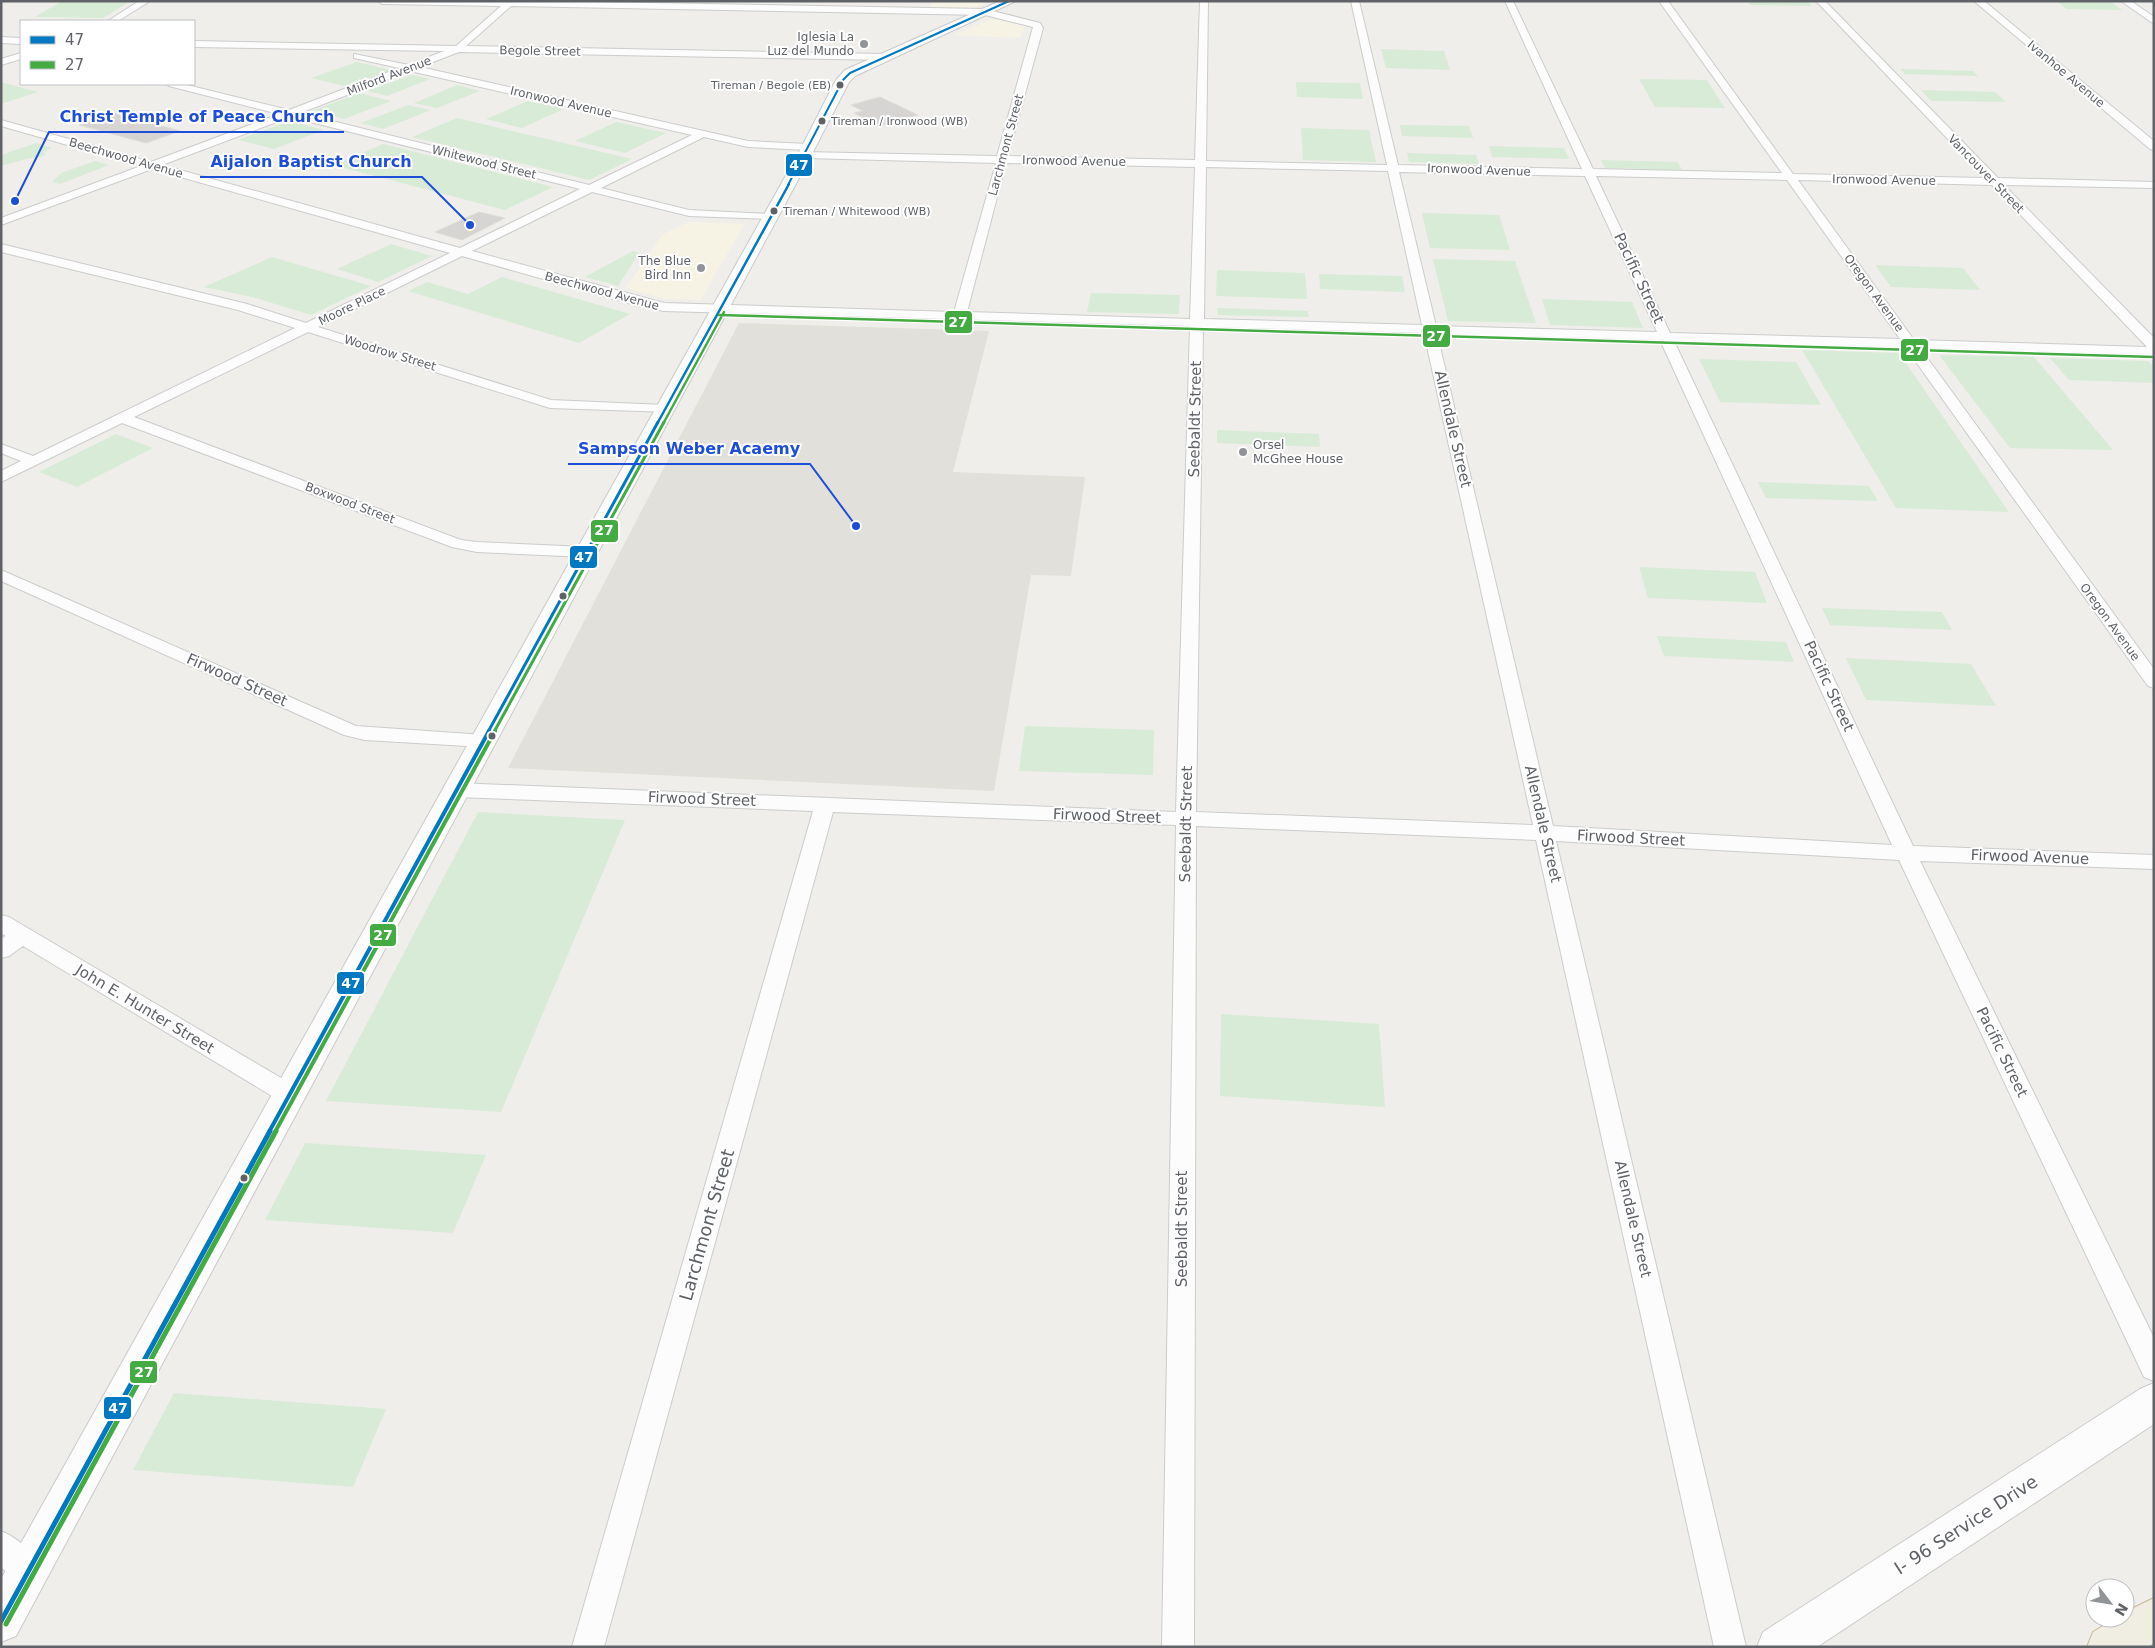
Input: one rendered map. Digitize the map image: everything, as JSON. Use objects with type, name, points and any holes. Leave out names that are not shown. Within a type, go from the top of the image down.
[{"type":"highway","points":[[2108,1647],[2154,1619]]},
{"type":"street","points":[[114,20],[146,1]]},
{"type":"street","points":[[382,1],[985,12]]},
{"type":"street","points":[[1,1621],[484,741],[846,75],[1010,1]]},
{"type":"street","name":"Seebaldt Street","points":[[1178,1647],[1186,818],[1204,1]]},
{"type":"street","name":"Allendale Street","points":[[1355,1],[1730,1647]]},
{"type":"street","name":"Pacific Street","points":[[1509,1],[1906,853],[2154,1368]]},
{"type":"street","name":"Oregon Avenue","points":[[1663,1],[2154,682]]},
{"type":"street","name":"Vancouver Street","points":[[1820,1],[2154,346]]},
{"type":"street","name":"Ivanhoe Avenue","points":[[1978,1],[2154,147]]},
{"type":"street","points":[[2125,1],[2154,21]]},
{"type":"street","name":"Milford Avenue","points":[[1,222],[458,49],[510,2]]},
{"type":"street","name":"Larchmont Street","points":[[959,316],[1038,28],[1033,23],[985,12]]},
{"type":"street","points":[[1,40],[20,41]]},
{"type":"street","name":"Begole Street","points":[[195,44],[886,57]]},
{"type":"street","name":"Ironwood Avenue","points":[[316,46],[756,146],[806,151],[1001,159],[1995,183],[2154,185]]},
{"type":"street","points":[[1,62],[20,56]]},
{"type":"street","name":"Whitewood Street","points":[[176,85],[695,214],[770,216]]},
{"type":"street","name":"Beechwood Avenue","points":[[1,123],[647,304],[664,307],[2154,351]]},
{"type":"street","name":"Moore Place","points":[[1,477],[702,134]]},
{"type":"street","name":"Woodrow Street","points":[[1,248],[242,307],[550,404],[665,409]]},
{"type":"street","name":"Boxwood Street","points":[[122,418],[458,544],[477,547],[586,552]]},
{"type":"street","points":[[1,448],[34,461]]},
{"type":"street","name":"Firwood Street","points":[[1,575],[351,731],[365,734],[484,741]]},
{"type":"street","name":"Firwood Street","points":[[456,790],[1545,833],[1906,853]]},
{"type":"street","name":"Larchmont Street","points":[[588,1647],[825,804]]},
{"type":"street","name":"Firwood Avenue","points":[[1906,853],[2154,862]]},
{"type":"street","name":"John E. Hunter Street","points":[[1,923],[290,1095]]},
{"type":"street","points":[[1,950],[22,936]]},
{"type":"street","name":"I- 96 Service Drive","points":[[1778,1647],[2154,1402]]},
{"type":"street","points":[[1,1546],[28,1571]]},
{"type":"shaded area","points":[[932,1],[990,1],[974,8],[930,7]]},
{"type":"shaded area","points":[[992,19],[1025,26],[1020,38],[955,35]]},
{"type":"shaded area","points":[[688,222],[744,224],[701,300],[666,299],[626,288],[662,235]]},
{"type":"shaded area","points":[[739,323],[989,331],[953,472],[1085,477],[1071,576],[1031,575],[994,791],[508,768]]},
{"type":"green space","points":[[62,1],[129,2],[103,18],[35,17]]},
{"type":"green space","points":[[1747,1],[1808,1],[1812,6],[1750,5]]},
{"type":"green space","points":[[2056,1],[2110,1],[2122,10],[2067,9]]},
{"type":"green space","points":[[1381,49],[1444,51],[1450,70],[1386,68]]},
{"type":"green space","points":[[357,62],[391,70],[345,86],[311,78]]},
{"type":"green space","points":[[1901,69],[1973,71],[1978,76],[1905,74]]},
{"type":"green space","points":[[411,75],[430,79],[387,96],[367,91]]},
{"type":"green space","points":[[1639,79],[1707,80],[1725,108],[1655,107]]},
{"type":"green space","points":[[1,82],[38,92],[1,104]]},
{"type":"green space","points":[[1296,82],[1360,83],[1363,99],[1297,97]]},
{"type":"green space","points":[[457,85],[480,91],[437,108],[414,103]]},
{"type":"green space","points":[[1921,90],[1995,92],[2006,102],[1931,101]]},
{"type":"green space","points":[[359,93],[391,101],[344,119],[312,111]]},
{"type":"green space","points":[[528,101],[564,109],[522,128],[486,119]]},
{"type":"green space","points":[[408,105],[431,110],[383,129],[361,123]]},
{"type":"green space","points":[[457,118],[632,159],[589,180],[412,137]]},
{"type":"green space","points":[[289,121],[324,130],[274,149],[238,140]]},
{"type":"green space","points":[[616,122],[666,133],[625,153],[575,141]]},
{"type":"green space","points":[[1400,125],[1469,126],[1473,138],[1402,136]]},
{"type":"green space","points":[[1301,128],[1369,130],[1376,162],[1303,160]]},
{"type":"green space","points":[[36,143],[52,148],[44,152],[45,155],[43,156],[1,166],[1,155]]},
{"type":"green space","points":[[383,144],[553,187],[505,210],[333,165]]},
{"type":"green space","points":[[1489,146],[1564,148],[1569,159],[1492,157]]},
{"type":"green space","points":[[1407,153],[1476,155],[1479,164],[1409,162]]},
{"type":"green space","points":[[1601,160],[1678,162],[1682,170],[1605,168]]},
{"type":"green space","points":[[95,161],[109,165],[60,184],[52,182],[61,173]]},
{"type":"green space","points":[[1422,213],[1499,215],[1510,250],[1430,248]]},
{"type":"green space","points":[[391,244],[432,256],[378,282],[337,269]]},
{"type":"green space","points":[[633,251],[639,253],[618,286],[585,277]]},
{"type":"green space","points":[[272,257],[371,286],[311,315],[252,297],[204,287]]},
{"type":"green space","points":[[1433,259],[1515,261],[1536,323],[1448,321]]},
{"type":"green space","points":[[1875,265],[1963,268],[1980,290],[1891,287]]},
{"type":"green space","points":[[1217,270],[1305,273],[1307,299],[1216,296]]},
{"type":"green space","points":[[1319,274],[1402,276],[1405,292],[1320,289]]},
{"type":"green space","points":[[502,277],[630,314],[579,343],[408,291],[427,282],[468,294]]},
{"type":"green space","points":[[1091,293],[1180,295],[1179,314],[1087,312]]},
{"type":"green space","points":[[1542,299],[1632,302],[1643,328],[1550,325]]},
{"type":"green space","points":[[1217,308],[1308,311],[1309,317],[1218,315]]},
{"type":"green space","points":[[1802,350],[1899,353],[2009,512],[1896,508]]},
{"type":"green space","points":[[1939,355],[2034,357],[2113,450],[2010,448]]},
{"type":"green space","points":[[2050,358],[2148,361],[2154,367],[2154,383],[2069,380]]},
{"type":"green space","points":[[1699,359],[1796,362],[1821,405],[1720,402]]},
{"type":"green space","points":[[1217,430],[1319,434],[1320,447],[1217,443]]},
{"type":"green space","points":[[116,434],[153,448],[77,487],[39,472]]},
{"type":"green space","points":[[1758,482],[1869,486],[1878,501],[1766,498]]},
{"type":"green space","points":[[1639,567],[1755,572],[1767,603],[1648,598]]},
{"type":"green space","points":[[1822,608],[1942,612],[1952,630],[1830,625]]},
{"type":"green space","points":[[1657,636],[1786,642],[1794,662],[1664,656]]},
{"type":"green space","points":[[1846,658],[1971,664],[1996,706],[1866,700]]},
{"type":"green space","points":[[1025,726],[1154,730],[1153,775],[1019,771]]},
{"type":"green space","points":[[478,812],[625,820],[501,1112],[326,1101]]},
{"type":"green space","points":[[1221,1014],[1379,1024],[1385,1107],[1220,1096]]},
{"type":"green space","points":[[305,1143],[486,1155],[453,1233],[265,1220]]},
{"type":"green space","points":[[174,1393],[386,1409],[353,1487],[133,1470]]},
{"type":"building","points":[[880,97],[918,115],[879,126],[854,113],[863,111],[851,105]]},
{"type":"building","points":[[114,113],[180,131],[146,143],[79,125]]},
{"type":"building","points":[[479,212],[505,218],[462,240],[435,232]]},
{"type":"transit line","name":"47","points":[[1,1621],[806,152],[843,80],[850,73],[1009,1]]},
{"type":"transit line","name":"27","points":[[6,1624],[724,312]]},
{"type":"transit line","name":"27","points":[[719,315],[2154,357]]},
{"type":"place","name":"Iglesia La Luz del Mundo","points":[[864,44]]},
{"type":"place","name":"Tireman / Begole (EB)","points":[[840,85]]},
{"type":"place","name":"Tireman / Ironwood (WB)","points":[[822,121]]},
{"type":"place","name":"Christ Temple of Peace Church","points":[[15,201]]},
{"type":"place","name":"Tireman / Whitewood (WB)","points":[[774,211]]},
{"type":"place","name":"Aijalon Baptist Church","points":[[470,225]]},
{"type":"place","name":"The Blue Bird Inn","points":[[701,268]]},
{"type":"place","name":"Orsel McGhee House","points":[[1243,452]]},
{"type":"place","name":"Sampson Weber Acaemy","points":[[856,526]]}]
